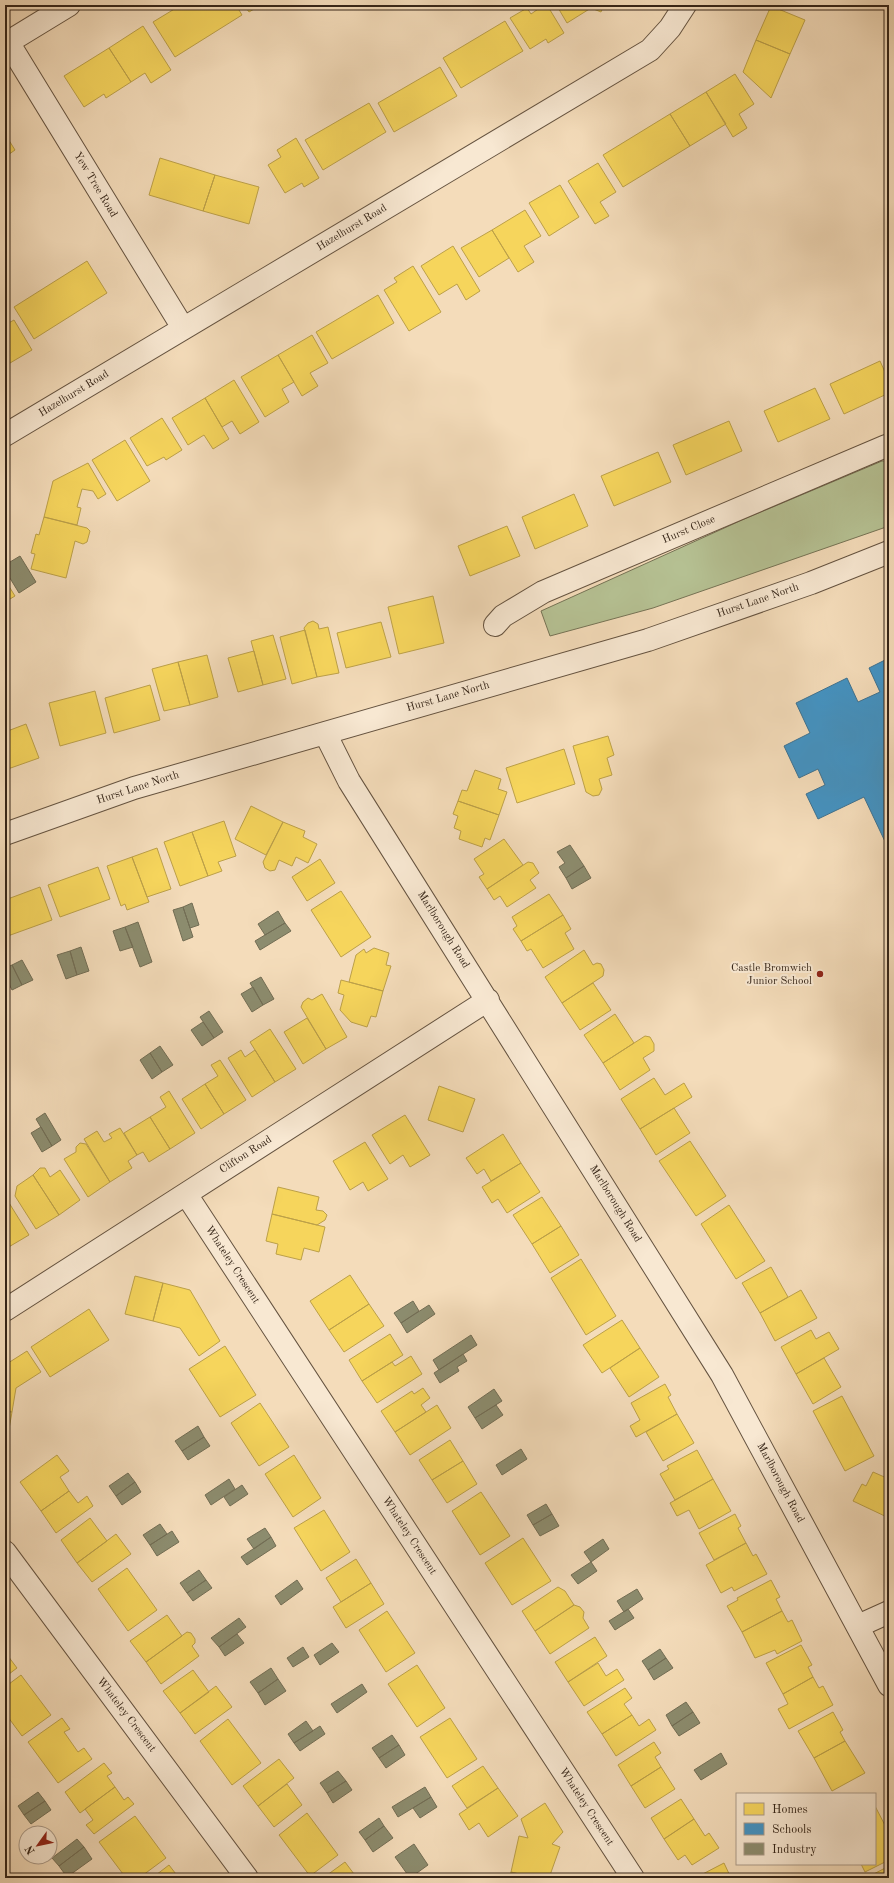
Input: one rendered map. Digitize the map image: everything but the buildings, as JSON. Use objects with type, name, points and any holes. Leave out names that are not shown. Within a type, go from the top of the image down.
[{"type":"street","points":[[6,43],[70,5]]},
{"type":"street","name":"Hazelhurst Road","points":[[5,435],[650,50],[670,28],[685,5]]},
{"type":"street","name":"Yew Tree Road","points":[[6,43],[183,328]]},
{"type":"street","name":"Hurst Close","points":[[495,625],[503,616],[543,592],[886,446],[889,447]]},
{"type":"street","name":"Hurst Lane North","points":[[5,834],[134,788],[648,640],[811,583],[889,552]]},
{"type":"street","name":"Marlborough Road","points":[[325,733],[349,781],[488,1000],[722,1375],[889,1686]]},
{"type":"street","name":"Clifton Road","points":[[5,1310],[488,1000]]},
{"type":"street","name":"Whateley Crescent","points":[[186,1194],[633,1878]]},
{"type":"street","name":"Whateley Crescent","points":[[5,1552],[247,1878]]},
{"type":"street","points":[[858,1626],[889,1612]]},
{"type":"green space","points":[[882,461],[889,461],[889,526],[653,608],[550,636],[541,611],[742,520]]},
{"type":"place","name":"Castle Bromwich Junior School","points":[[820,974]]}]
